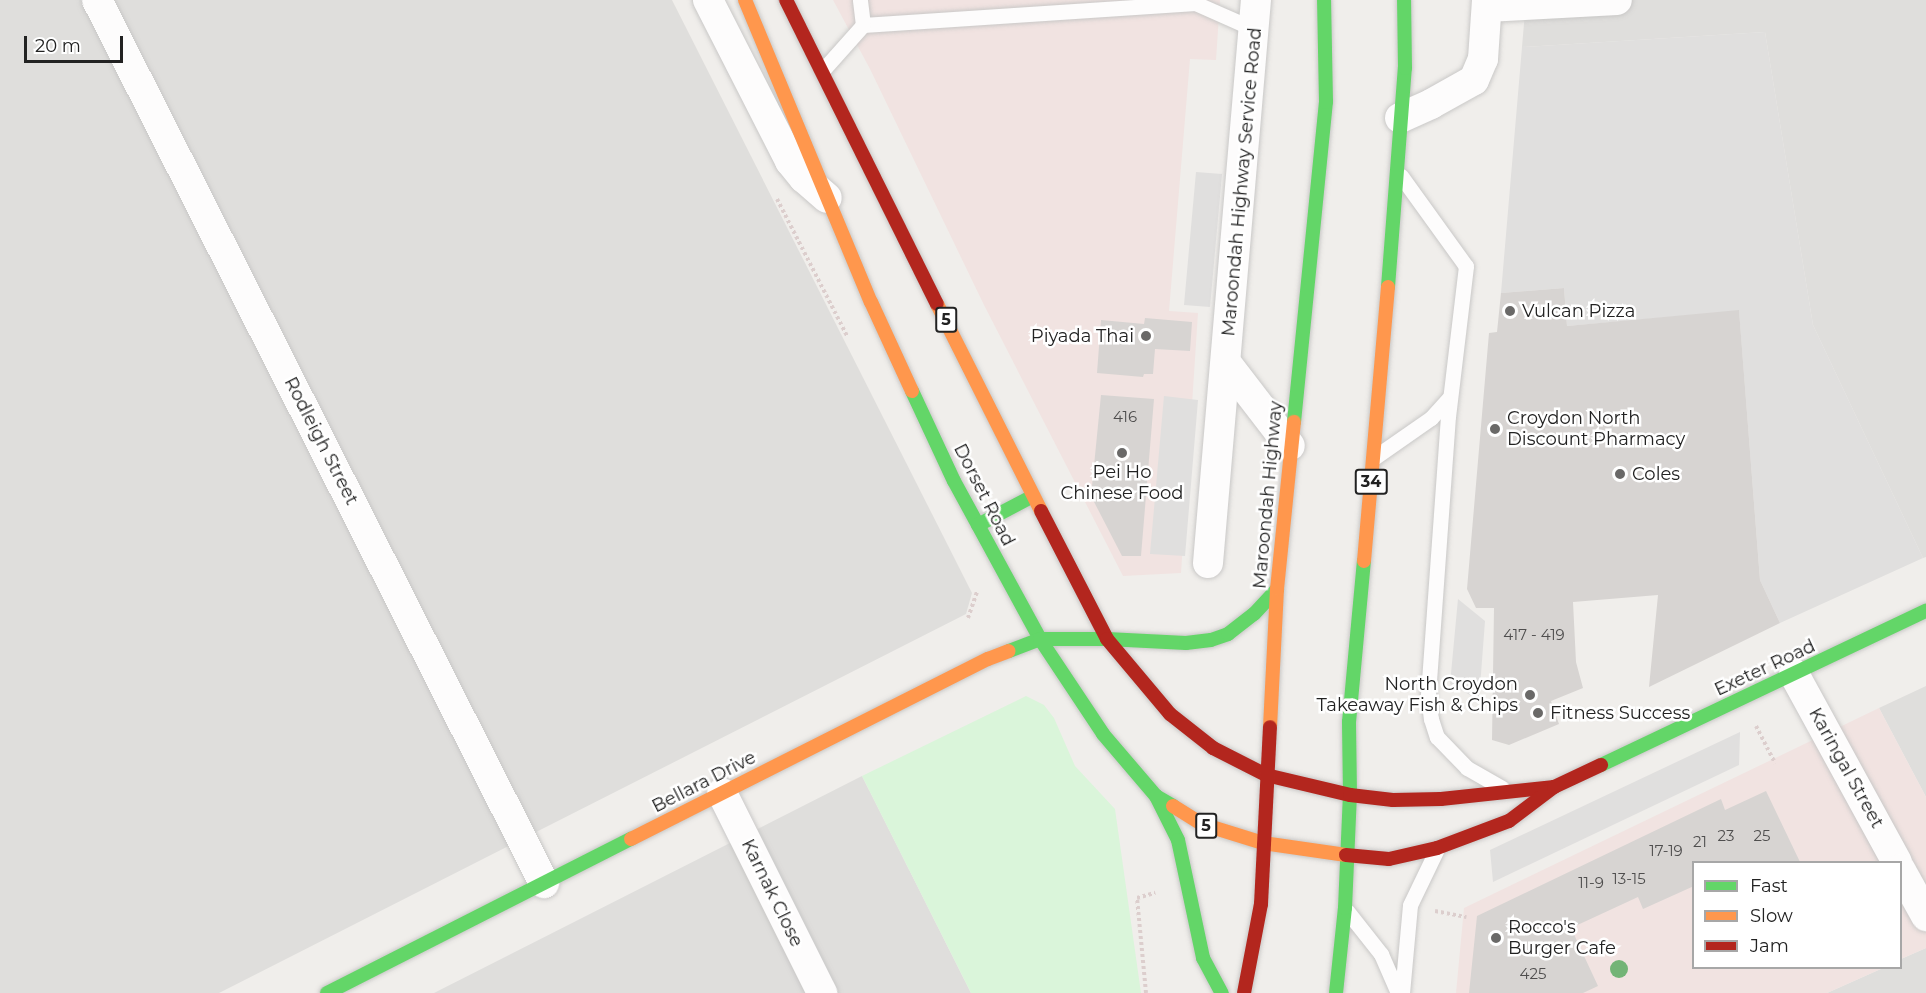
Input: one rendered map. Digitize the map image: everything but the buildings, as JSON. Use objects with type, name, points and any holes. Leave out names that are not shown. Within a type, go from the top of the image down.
[{"type":"main road","name":"Dorset Road","points":[[744,0],[871,302],[954,481],[1040,639],[1103,734],[1156,796],[1202,824],[1263,843],[1346,855]]},
{"type":"main road","name":"5","points":[[786,0],[1033,496],[1107,639],[1170,714],[1199,738],[1266,775],[1350,795]]},
{"type":"main road","name":"Maroondah Highway","points":[[1244,993],[1261,904],[1277,589],[1326,102],[1324,0]]},
{"type":"main road","name":"34","points":[[1336,993],[1345,908],[1350,795],[1349,722],[1374,457],[1405,68],[1404,0]]},
{"type":"main road","points":[[978,525],[1033,496]]},
{"type":"main road","name":"Bellara Drive","points":[[327,993],[988,659],[1040,639],[1107,639],[1186,643],[1211,640],[1228,634],[1254,614],[1277,589]]},
{"type":"main road","name":"Exeter Road","points":[[1346,855],[1389,859],[1437,848],[1509,822],[1554,787],[1926,610]]},
{"type":"main road","name":"Exeter Road","points":[[1350,795],[1393,800],[1441,799],[1554,787]]},
{"type":"main road","points":[[1156,796],[1178,840],[1203,958],[1222,993]]},
{"type":"street","name":"Rodleigh Street","points":[[97,0],[544,883]]},
{"type":"street","points":[[708,0],[790,161],[804,178],[827,198]]},
{"type":"street","points":[[1400,118],[1474,80],[1483,59],[1487,3],[1617,0]]},
{"type":"street","name":"Maroondah Highway Service Road","points":[[1209,563],[1255,14]]},
{"type":"street","points":[[1227,364],[1290,446]]},
{"type":"street","name":"Karingal Street","points":[[1794,674],[1896,861]]},
{"type":"street","name":"Karnak Close","points":[[722,793],[822,993]]},
{"type":"street","points":[[1902,873],[1926,916]]},
{"type":"lane","points":[[860,0],[863,25]]},
{"type":"lane","points":[[822,71],[863,25],[1195,2],[1255,14]]},
{"type":"lane","points":[[1396,168],[1466,266],[1450,397],[1428,695],[1431,718],[1437,737],[1467,768],[1509,792]]},
{"type":"lane","points":[[1374,457],[1431,418],[1450,397]]},
{"type":"lane","points":[[1400,993],[1410,906],[1437,848]]},
{"type":"lane","points":[[1345,908],[1381,954],[1400,993]]},
{"type":"path","points":[[773,190],[848,339]]},
{"type":"path","points":[[968,618],[977,593],[972,582]]},
{"type":"path","points":[[1756,725],[1775,763]]},
{"type":"path","points":[[1434,911],[1466,917]]},
{"type":"shaded area","points":[[0,0],[672,0],[972,593],[966,614],[219,993],[0,993]]},
{"type":"shaded area","points":[[833,0],[1220,0],[1216,60],[1190,59],[1169,311],[1198,313],[1181,573],[1123,576],[984,305],[870,69]]},
{"type":"shaded area","points":[[1526,0],[1926,0],[1926,557],[1923,558],[1813,325],[1765,32],[1522,47]]},
{"type":"shaded area","points":[[1765,32],[1813,325],[1923,558],[1780,623],[1760,580],[1739,311],[1567,326],[1564,288],[1501,293],[1522,47]]},
{"type":"shaded area","points":[[1196,172],[1222,174],[1210,307],[1184,305]]},
{"type":"shaded area","points":[[1164,396],[1198,400],[1185,556],[1150,554]]},
{"type":"shaded area","points":[[1458,599],[1485,621],[1479,700],[1450,684]]},
{"type":"shaded area","points":[[1926,686],[1926,797],[1879,708]]},
{"type":"shaded area","points":[[1879,708],[1926,797],[1926,948],[1902,959],[1902,861],[1692,861],[1692,969],[1881,969],[1827,993],[1456,993],[1464,908]]},
{"type":"shaded area","points":[[1740,732],[1739,765],[1493,882],[1490,850]]},
{"type":"shaded area","points":[[862,776],[971,993],[434,993]]},
{"type":"shaded area","points":[[1926,948],[1926,993],[1827,993],[1881,969],[1902,969],[1902,959]]},
{"type":"green space","points":[[1026,696],[1044,705],[1054,718],[1075,766],[1115,809],[1141,993],[971,993],[862,776]]},
{"type":"traffic: fast","points":[[1294,422],[1326,102],[1324,0]]},
{"type":"traffic: fast","points":[[1388,287],[1405,68],[1404,0]]},
{"type":"traffic: fast","points":[[912,391],[954,481],[1040,639],[1103,734],[1156,796],[1173,806]]},
{"type":"traffic: fast","points":[[978,525],[1033,496]]},
{"type":"traffic: fast","points":[[1336,993],[1345,908],[1350,795],[1349,722],[1364,561]]},
{"type":"traffic: fast","points":[[1107,639],[1186,643],[1211,640],[1228,634],[1254,614],[1277,589]]},
{"type":"traffic: fast","points":[[1601,765],[1926,611]]},
{"type":"traffic: fast","points":[[1009,651],[1040,639],[1107,639]]},
{"type":"traffic: fast","points":[[1156,796],[1178,840],[1203,958],[1222,993]]},
{"type":"traffic: fast","points":[[327,993],[631,839]]},
{"type":"traffic: slow","points":[[745,0],[871,302],[912,391]]},
{"type":"traffic: slow","points":[[1364,561],[1388,287]]},
{"type":"traffic: slow","points":[[937,304],[1041,511]]},
{"type":"traffic: slow","points":[[1270,727],[1277,589],[1294,422]]},
{"type":"traffic: slow","points":[[631,839],[988,659],[1009,651]]},
{"type":"traffic: slow","points":[[1173,806],[1202,824],[1263,843],[1346,855]]},
{"type":"traffic: jam","points":[[786,0],[937,304]]},
{"type":"traffic: jam","points":[[1041,511],[1107,639],[1170,714],[1213,748],[1266,775],[1350,795]]},
{"type":"traffic: jam","points":[[1244,993],[1261,904],[1270,727]]},
{"type":"traffic: jam","points":[[1346,855],[1389,859],[1437,848],[1509,821],[1554,787],[1601,765]]},
{"type":"traffic: jam","points":[[1350,795],[1393,800],[1441,799],[1554,787]]},
{"type":"place","name":"Vulcan Pizza","points":[[1510,311]]},
{"type":"place","name":"Piyada Thai","points":[[1146,336]]},
{"type":"place","name":"Croydon North Discount Pharmacy","points":[[1495,429]]},
{"type":"place","name":"Pei Ho Chinese Food","points":[[1122,453]]},
{"type":"place","name":"Coles","points":[[1620,474]]},
{"type":"place","name":"North Croydon Takeaway Fish & Chips","points":[[1530,695]]},
{"type":"place","name":"Fitness Success","points":[[1538,713]]},
{"type":"place","name":"Rocco's Burger Cafe","points":[[1496,938]]}]
